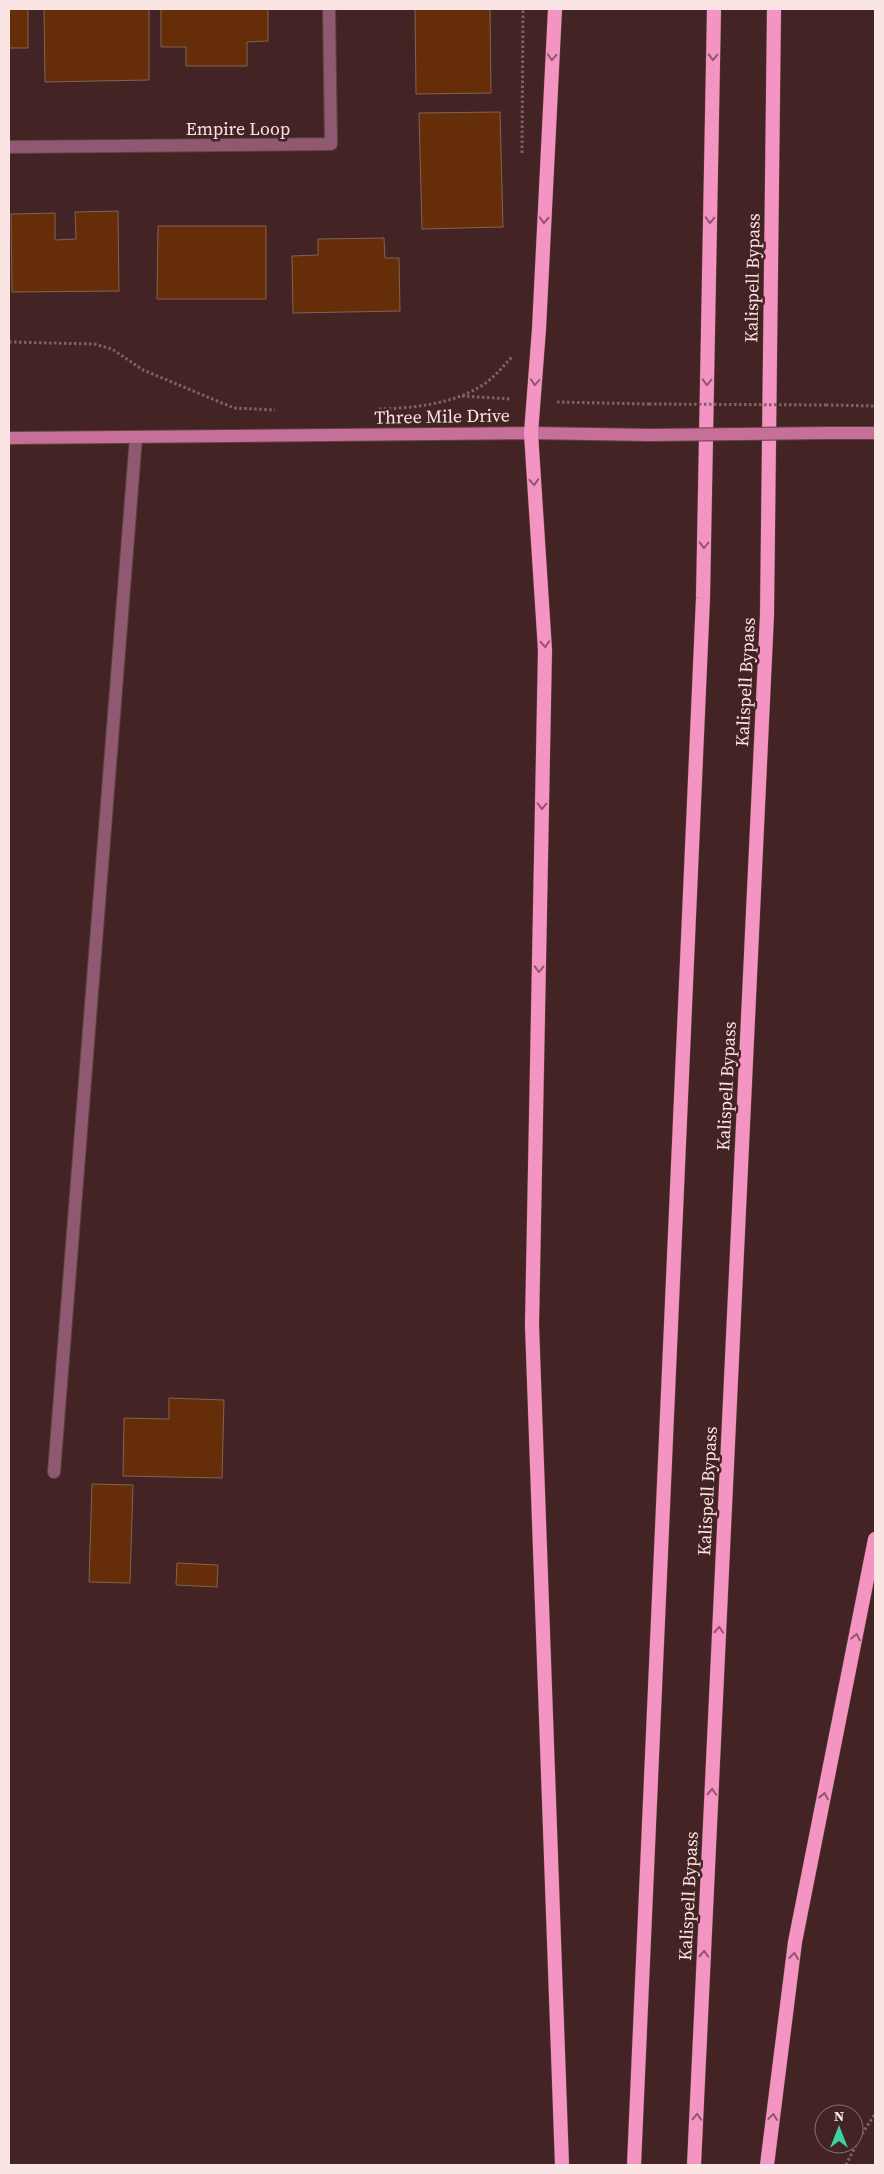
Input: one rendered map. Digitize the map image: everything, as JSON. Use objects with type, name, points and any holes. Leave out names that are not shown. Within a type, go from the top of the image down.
[{"type":"highway","points":[[555,9],[539,329],[531,433],[545,650],[532,1325],[562,2165]]},
{"type":"highway","points":[[634,2165],[702,598],[714,9]]},
{"type":"highway","name":"Kalispell Bypass","points":[[694,2165],[767,615],[774,9]]},
{"type":"highway","points":[[767,2165],[796,1942],[875,1539]]},
{"type":"main road","name":"Three Mile Drive","points":[[9,438],[875,432]]},
{"type":"street","name":"Empire Loop","points":[[9,147],[331,144],[328,9]]},
{"type":"street","points":[[54,1472],[136,437]]},
{"type":"path","points":[[522,162],[523,9]]},
{"type":"path","points":[[9,342],[94,344],[112,349],[143,370],[234,408],[282,411]]},
{"type":"path","points":[[376,409],[405,408],[461,396],[485,384],[517,353]]},
{"type":"path","points":[[649,404],[875,406]]},
{"type":"path","points":[[846,2165],[860,2137],[875,2114]]},
{"type":"building","points":[[9,9],[28,9],[28,48],[9,48]]},
{"type":"building","points":[[44,9],[149,9],[149,80],[45,82]]},
{"type":"building","points":[[161,9],[268,9],[268,41],[247,42],[247,66],[186,66],[186,47],[161,47]]},
{"type":"building","points":[[415,9],[490,9],[491,93],[416,94]]},
{"type":"building","points":[[500,112],[503,227],[422,229],[419,113]]},
{"type":"building","points":[[118,211],[119,291],[12,292],[11,214],[55,213],[55,240],[76,239],[75,212]]},
{"type":"building","points":[[158,226],[266,226],[266,299],[157,299]]},
{"type":"building","points":[[384,238],[385,258],[399,258],[400,311],[293,313],[292,256],[318,255],[318,239]]},
{"type":"building","points":[[169,1398],[224,1400],[222,1478],[123,1476],[124,1418],[169,1419]]},
{"type":"building","points":[[92,1484],[133,1485],[130,1583],[89,1582]]},
{"type":"building","points":[[177,1563],[218,1565],[217,1587],[176,1585]]}]
